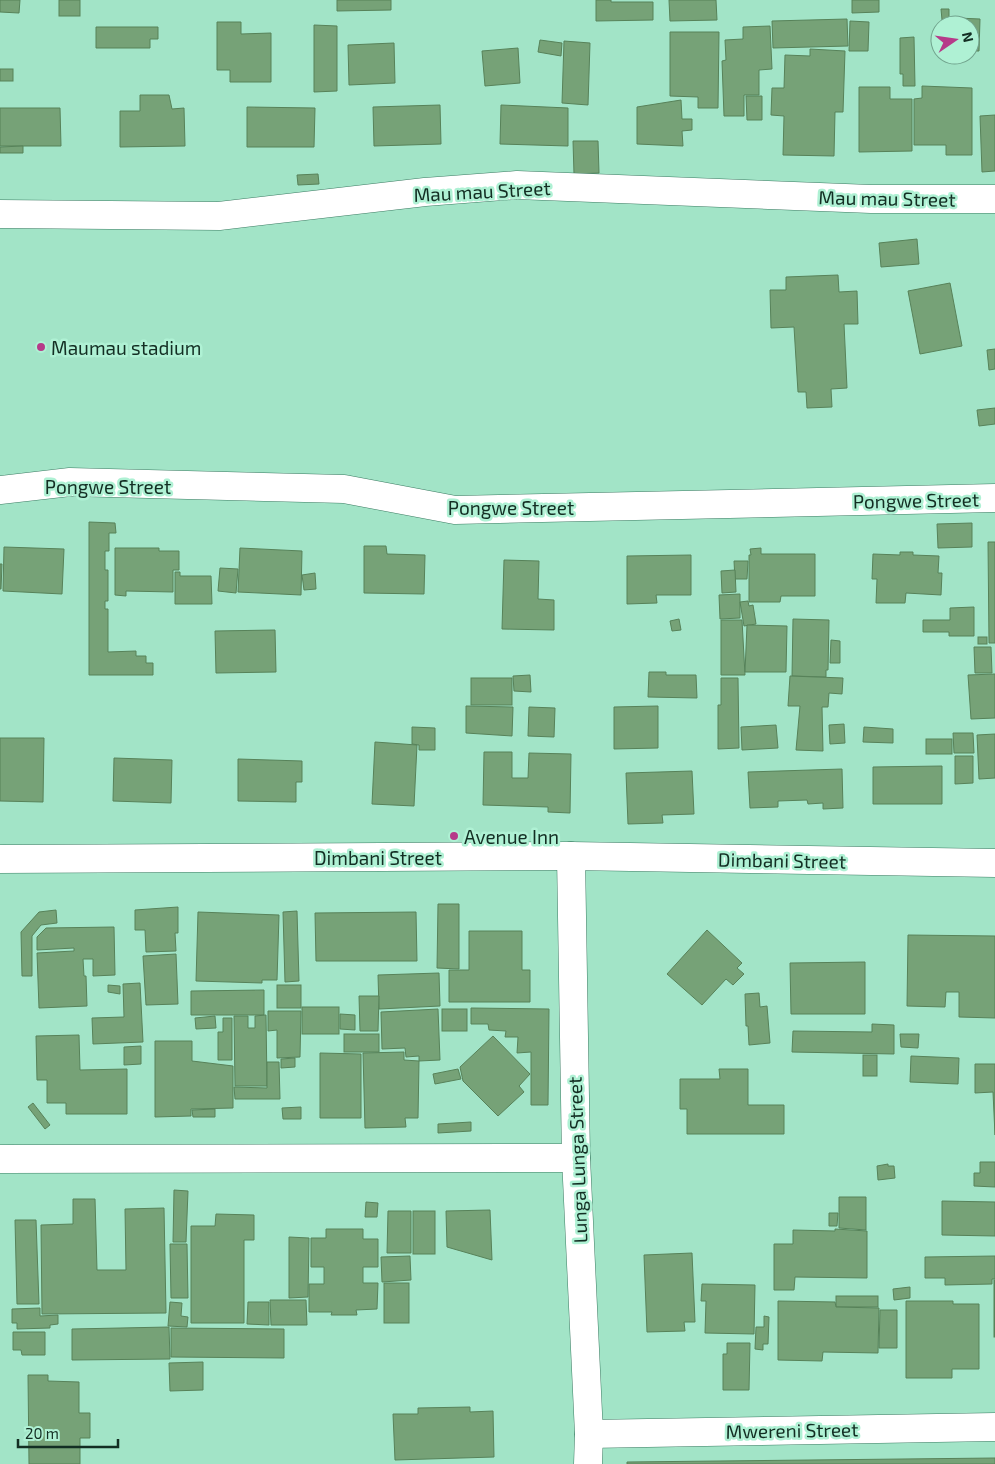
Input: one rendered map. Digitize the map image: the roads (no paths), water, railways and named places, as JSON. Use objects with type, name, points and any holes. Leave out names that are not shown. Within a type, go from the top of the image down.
[{"type":"street","name":"Mau mau Street","points":[[0,214],[220,216],[425,192],[516,185],[871,199],[995,199]]},
{"type":"street","name":"Pongwe Street","points":[[0,490],[70,482],[344,489],[455,510],[995,498]]},
{"type":"street","name":"Dimbani Street","points":[[0,859],[571,856],[995,863]]},
{"type":"street","name":"Lunga Lunga Street","points":[[571,856],[576,1158],[589,1434],[588,1464]]},
{"type":"street","points":[[0,1159],[576,1158]]},
{"type":"street","name":"Mwereni Street","points":[[589,1434],[995,1427]]},
{"type":"place","name":"Maumau stadium","points":[[41,347]]},
{"type":"place","name":"Avenue Inn","points":[[454,836]]}]
